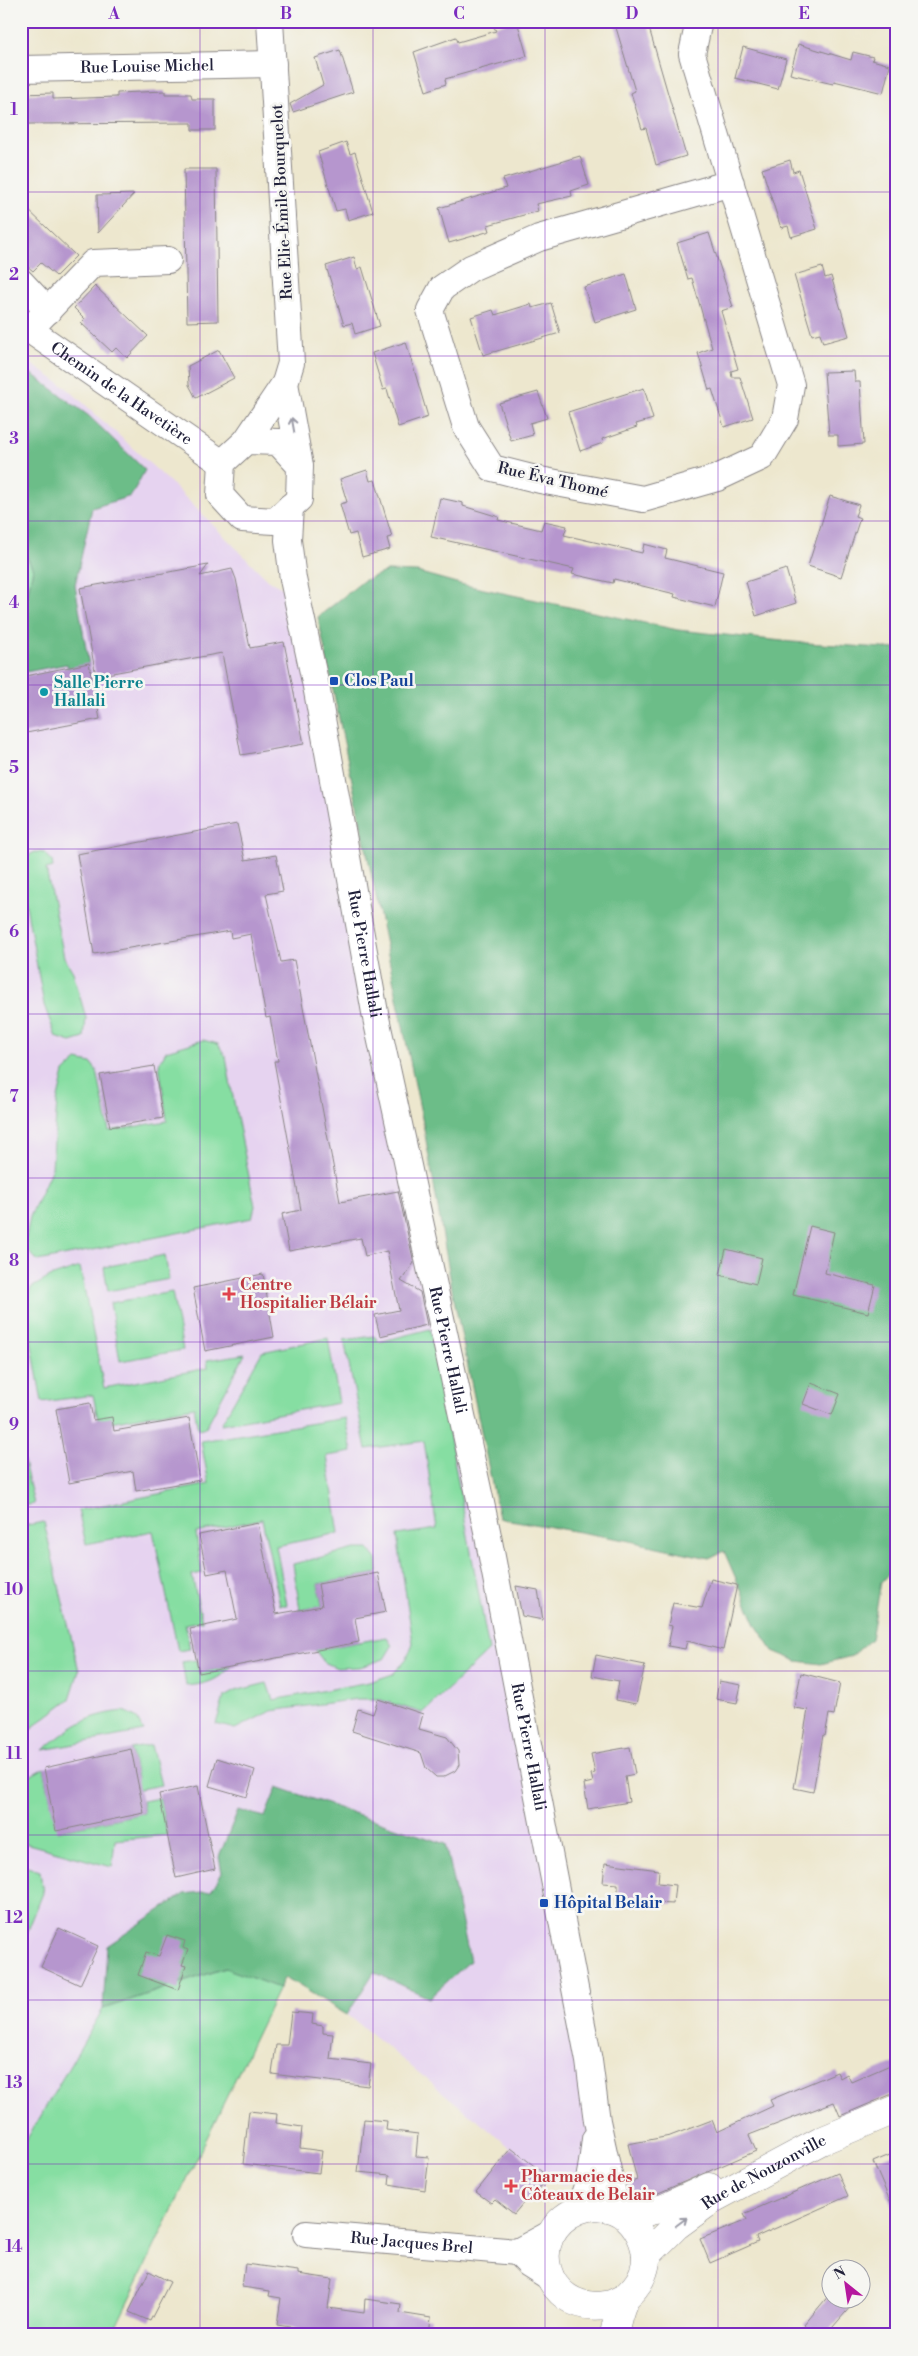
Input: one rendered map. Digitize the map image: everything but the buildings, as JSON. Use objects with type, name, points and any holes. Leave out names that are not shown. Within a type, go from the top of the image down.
[{"type":"main road","name":"Rue de Nouzonville","points":[[646,2256],[676,2226],[713,2199],[821,2141],[897,2109]]},
{"type":"main road","points":[[598,2335],[591,2318],[582,2305],[558,2290],[551,2278],[545,2260],[545,2250],[550,2234],[566,2215],[586,2206],[604,2206],[622,2214],[664,2208],[776,2155],[821,2141]]},
{"type":"main road","name":"Rue de Nouzonville","points":[[614,2335],[626,2297],[636,2286],[643,2274],[646,2256],[642,2235],[622,2214]]},
{"type":"main road","points":[[582,2305],[607,2305],[626,2297]]},
{"type":"street","name":"Rue Elie-Émile Bourquelot","points":[[246,441],[285,383],[291,363],[270,21]]},
{"type":"street","name":"Rue Éva Thomé","points":[[698,21],[692,54],[731,183],[791,386],[785,419],[762,457],[717,478],[643,499],[540,480],[492,468],[466,427],[430,310],[442,288],[471,268],[539,238],[731,183]]},
{"type":"street","name":"Rue Louise Michel","points":[[21,69],[273,64]]},
{"type":"street","points":[[25,327],[48,310],[93,263],[168,260]]},
{"type":"street","points":[[21,282],[48,310]]},
{"type":"street","name":"Chemin de la Havetière","points":[[25,327],[222,463]]},
{"type":"street","name":"Rue Elie-Émile Bourquelot","points":[[285,383],[300,466]]},
{"type":"street","points":[[246,441],[278,442],[300,466],[299,499],[275,521],[242,520],[220,496],[222,463],[246,441]]},
{"type":"street","name":"Rue Pierre Hallali","points":[[290,507],[288,540],[293,579],[317,691],[376,1018],[487,1531],[589,2061],[597,2121],[622,2214]]},
{"type":"street","name":"Rue Pierre Hallali","points":[[242,520],[270,542],[293,579]]},
{"type":"street","name":"Rue Pierre Hallali","points":[[576,2211],[584,2197],[590,2176],[597,2121]]},
{"type":"street","name":"Rue Jacques Brel","points":[[306,2234],[517,2252]]},
{"type":"street","points":[[550,2234],[517,2252],[528,2264],[551,2278]]},
{"type":"shaded area","name":"Centre Hospitalier Bélair","points":[[21,357],[68,389],[171,483],[269,581],[296,595],[589,2061],[591,2177],[563,2185],[550,2178],[511,2148],[348,2015],[285,1977],[176,2180],[105,2335],[21,2335]]},
{"type":"green space","points":[[21,366],[89,416],[145,470],[131,496],[92,508],[75,585],[91,677],[70,681],[67,664],[21,673],[21,612],[27,597],[33,569],[21,545]]},
{"type":"green space","points":[[21,545],[33,569],[27,597],[21,612]]},
{"type":"green space","points":[[387,571],[417,572],[460,584],[678,630],[792,642],[897,649],[897,1564],[881,1582],[871,1639],[852,1656],[821,1664],[797,1661],[773,1651],[756,1625],[724,1551],[709,1558],[625,1540],[499,1518],[453,1294],[423,1123],[318,617],[363,581]]},
{"type":"green space","points":[[35,852],[45,853],[52,861],[53,867],[46,869],[64,957],[73,972],[86,1018],[84,1038],[71,1042],[56,1037],[44,1005],[21,872],[23,861]]},
{"type":"green space","points":[[203,1040],[218,1044],[226,1057],[255,1206],[252,1218],[38,1261],[24,1247],[30,1217],[52,1168],[57,1102],[64,1072],[77,1060],[91,1063],[97,1071],[109,1131],[167,1121],[159,1064],[166,1051]]},
{"type":"green space","points":[[165,1255],[169,1279],[108,1291],[104,1267]]},
{"type":"green space","points":[[80,1267],[104,1388],[208,1368],[207,1360],[245,1354],[206,1427],[198,1429],[194,1407],[99,1424],[93,1395],[42,1402],[26,1312],[31,1288],[50,1277]]},
{"type":"green space","points":[[172,1292],[183,1350],[120,1361],[110,1303]]},
{"type":"green space","points":[[430,1329],[489,1650],[423,1713],[378,1699],[357,1699],[271,1711],[235,1729],[216,1724],[224,1697],[235,1691],[267,1683],[273,1700],[369,1682],[393,1674],[407,1658],[413,1643],[397,1535],[437,1529],[424,1441],[366,1449],[344,1340],[374,1336],[379,1342]]},
{"type":"green space","points":[[328,1338],[339,1403],[221,1424],[262,1352]]},
{"type":"green space","points":[[345,1418],[352,1452],[327,1456],[339,1533],[276,1546],[287,1605],[280,1605],[262,1519],[196,1533],[202,1573],[192,1575],[202,1621],[185,1624],[190,1649],[178,1651],[153,1531],[86,1544],[78,1510],[209,1484],[201,1441]]},
{"type":"green space","points":[[21,1449],[34,1504],[21,1506]]},
{"type":"green space","points":[[44,1522],[79,1671],[70,1699],[21,1736],[21,1526]]},
{"type":"green space","points":[[355,1549],[368,1549],[377,1559],[378,1573],[318,1584],[322,1606],[300,1610],[293,1564]]},
{"type":"green space","points":[[387,1637],[392,1646],[384,1659],[360,1667],[337,1668],[324,1662],[315,1650]]},
{"type":"green space","points":[[196,1660],[199,1673],[232,1666],[211,1681],[186,1686],[182,1662]]},
{"type":"green space","points":[[124,1711],[136,1717],[144,1731],[43,1750],[80,1723],[99,1716]]},
{"type":"green space","points":[[151,1745],[161,1785],[135,1790],[137,1778],[131,1749]]},
{"type":"green space","points":[[44,1768],[57,1831],[144,1813],[142,1801],[160,1798],[167,1835],[115,1840],[112,1867],[21,1842],[21,1781]]},
{"type":"green space","points":[[277,1787],[445,1844],[470,1961],[429,1998],[374,1972],[347,2015],[285,1977],[279,1988],[225,1968],[103,2009],[107,1946],[184,1894],[211,1891],[222,1873],[219,1857],[238,1810],[265,1817]]},
{"type":"green space","points":[[21,1865],[40,1871],[43,1893],[21,1948]]},
{"type":"green space","points":[[226,1968],[279,1988],[112,2335],[21,2335],[21,2149],[103,2009]]},
{"type":"place","name":"Clos Paul","points":[[334,681]]},
{"type":"place","name":"Salle Pierre Hallali","points":[[44,692]]},
{"type":"place","name":"Centre Hospitalier Bélair","points":[[229,1294]]},
{"type":"place","name":"Hôpital Belair","points":[[544,1903]]},
{"type":"place","name":"Pharmacie des Côteaux de Belair","points":[[511,2186]]}]
